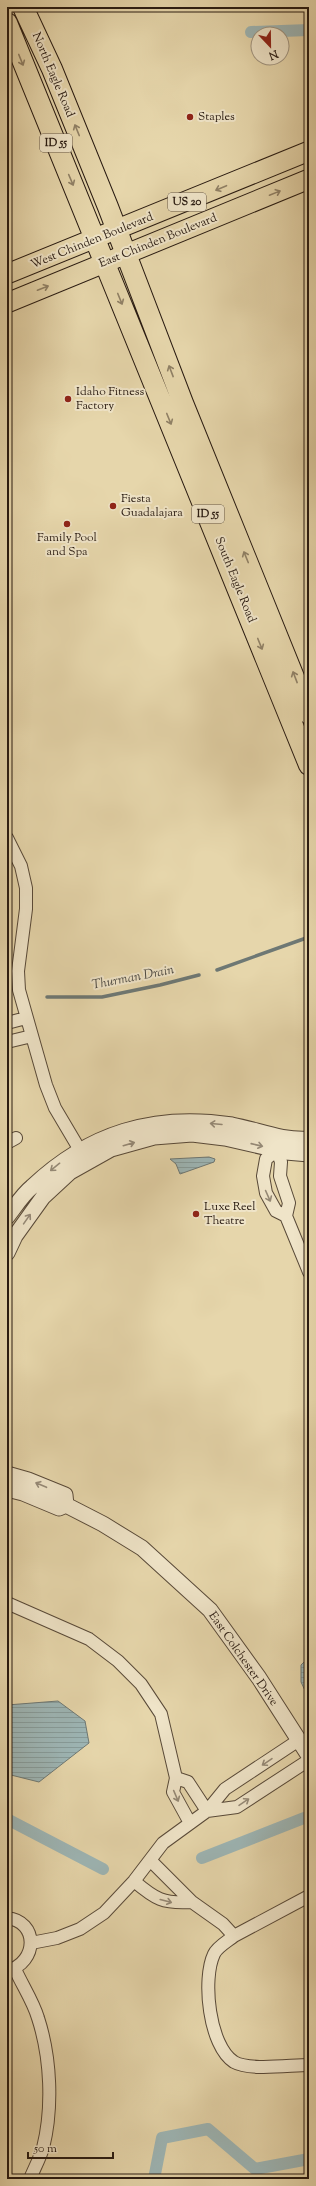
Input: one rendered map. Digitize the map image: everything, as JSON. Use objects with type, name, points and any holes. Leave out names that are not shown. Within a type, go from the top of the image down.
[{"type":"highway","name":"North Eagle Road","points":[[23,7],[52,69],[126,254]]},
{"type":"highway","name":"North Eagle Road","points":[[7,23],[105,263]]},
{"type":"highway","name":"South Eagle Road","points":[[126,254],[183,402],[309,714]]},
{"type":"highway","name":"South Eagle Road","points":[[105,263],[303,741],[309,765]]},
{"type":"main road","name":"West Chinden Boulevard","points":[[7,274],[117,231],[309,151]]},
{"type":"main road","name":"East Chinden Boulevard","points":[[7,303],[309,179]]},
{"type":"street","points":[[7,838],[21,866],[26,888],[26,909],[18,971],[19,990],[46,1085],[55,1108],[84,1157]]},
{"type":"street","points":[[7,1023],[26,1018]]},
{"type":"street","points":[[7,1042],[32,1036]]},
{"type":"street","points":[[7,1253],[16,1236],[43,1197],[84,1157],[119,1131],[178,1121],[232,1125],[309,1154]]},
{"type":"street","points":[[286,1216],[276,1211],[266,1193],[263,1176],[266,1159],[279,1143],[309,1139]]},
{"type":"street","points":[[279,1143],[282,1162],[280,1176],[288,1203],[286,1216],[309,1272]]},
{"type":"street","points":[[7,1217],[30,1188],[58,1164],[84,1157]]},
{"type":"street","name":"East Colchester Drive","points":[[7,1474],[28,1480],[65,1496],[66,1505]]},
{"type":"street","name":"East Colchester Drive","points":[[7,1489],[23,1493],[59,1508],[66,1505]]},
{"type":"street","name":"East Colchester Drive","points":[[66,1505],[103,1524],[142,1548],[210,1610],[258,1678],[309,1756]]},
{"type":"street","points":[[7,1603],[89,1640],[118,1661],[141,1684],[161,1714],[176,1778],[173,1792],[190,1823]]},
{"type":"street","points":[[31,1943],[57,1938],[80,1929],[104,1913],[134,1881],[163,1843],[207,1811],[225,1789],[299,1740]]},
{"type":"street","points":[[207,1811],[237,1807],[309,1760]]},
{"type":"street","points":[[176,1778],[188,1782],[207,1811]]},
{"type":"street","points":[[150,1860],[192,1902],[223,1924],[234,1936]]},
{"type":"street","points":[[134,1881],[152,1898],[172,1903],[192,1902]]},
{"type":"street","points":[[309,1896],[234,1936],[214,1952],[208,1972],[209,2007],[223,2050],[233,2061],[246,2066],[309,2065]]},
{"type":"street","points":[[7,1918],[18,1922],[25,1928],[31,1943],[27,1958],[11,1970],[38,2018],[46,2054],[49,2090],[47,2122],[43,2148],[30,2179]]},
{"type":"water","points":[[209,1157],[215,1159],[214,1162],[180,1174],[176,1164],[170,1159]]},
{"type":"water","points":[[309,1657],[309,1699],[301,1682],[301,1665]]},
{"type":"water","points":[[58,1701],[85,1721],[89,1743],[39,1782],[7,1774],[7,1705]]},
{"type":"waterway","points":[[290,31],[309,30]]},
{"type":"waterway","name":"Thurman Drain","points":[[217,970],[309,937]]},
{"type":"waterway","name":"Thurman Drain","points":[[47,997],[102,997],[199,975]]},
{"type":"waterway","points":[[202,1858],[304,1818]]},
{"type":"waterway","points":[[7,1819],[103,1869]]},
{"type":"waterway","points":[[154,2179],[162,2138],[208,2129],[255,2169],[309,2159]]},
{"type":"place","name":"Staples","points":[[190,117]]},
{"type":"place","name":"Idaho Fitness Factory","points":[[68,399]]},
{"type":"place","name":"Fiesta Guadalajara","points":[[113,506]]},
{"type":"place","name":"Family Pool and Spa","points":[[67,524]]},
{"type":"place","name":"Luxe Reel Theatre","points":[[196,1214]]}]
